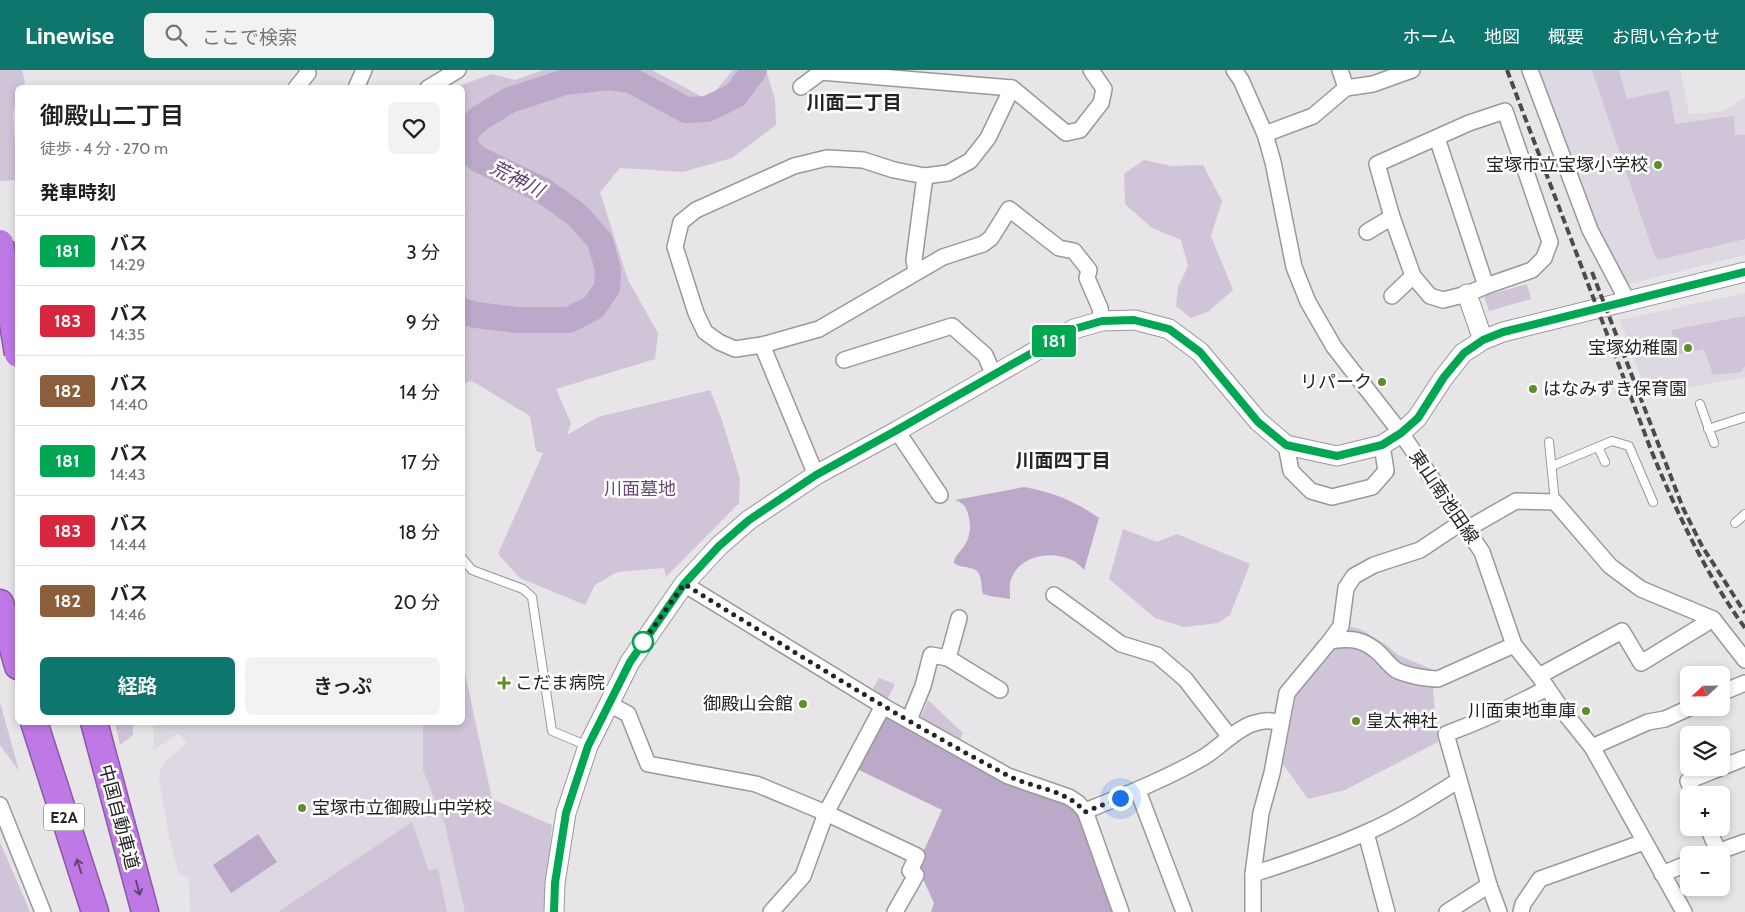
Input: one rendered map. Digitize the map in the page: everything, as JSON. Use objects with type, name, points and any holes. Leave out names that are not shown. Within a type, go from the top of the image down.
[{"type":"highway","points":[[0,245],[15,336]]},
{"type":"highway","points":[[0,603],[15,656]]},
{"type":"highway","name":"E2A","points":[[35,725],[95,912]]},
{"type":"highway","name":"中国自動車道","points":[[95,725],[145,912]]},
{"type":"street","points":[[298,85],[308,73],[307,70]]},
{"type":"street","points":[[357,85],[364,70]]},
{"type":"street","points":[[433,85],[458,70]]},
{"type":"street","points":[[801,87],[821,71],[1012,88],[1066,133],[1080,130],[1101,103],[1104,89],[1091,70]]},
{"type":"street","name":"東山南池田線","points":[[1234,70],[1241,80],[1265,134],[1273,162],[1294,267],[1308,302],[1334,347],[1401,433],[1482,552],[1514,645],[1592,747],[1684,912]]},
{"type":"street","points":[[1340,70],[1346,88]]},
{"type":"street","points":[[1265,134],[1313,116],[1346,88],[1373,84],[1412,70]]},
{"type":"street","points":[[1530,70],[1590,230],[1628,302]]},
{"type":"street","points":[[1012,88],[988,138],[970,161],[948,173],[925,176],[894,170],[863,160],[828,158],[794,166],[696,210],[680,222],[675,246],[696,313],[706,332],[718,342],[736,349],[762,345],[819,329],[943,257],[983,244],[991,238],[1010,209],[1059,248],[1074,251],[1089,270],[1087,278],[1100,308],[1102,321]]},
{"type":"street","points":[[1505,111],[1550,242],[1544,258],[1532,270],[1468,294],[1443,300],[1430,296],[1413,276],[1392,217],[1377,164],[1469,123],[1505,111]]},
{"type":"street","points":[[1437,138],[1486,286]]},
{"type":"street","points":[[916,271],[914,260],[925,176]]},
{"type":"street","points":[[1367,232],[1392,217]]},
{"type":"street","points":[[0,245],[15,253]]},
{"type":"street","points":[[554,912],[555,883],[566,813],[588,746],[630,662],[684,584],[719,546],[749,520],[816,475],[1074,329],[1102,321],[1134,320],[1169,329],[1200,352],[1258,422],[1286,445],[1337,456],[1382,445],[1401,433],[1418,418],[1444,377],[1464,353],[1483,340],[1503,332],[1745,272]]},
{"type":"street","points":[[1392,296],[1413,276]]},
{"type":"street","points":[[1468,294],[1483,340]]},
{"type":"street","points":[[844,360],[952,326],[985,355],[994,375]]},
{"type":"street","points":[[762,345],[816,475]]},
{"type":"street","points":[[897,430],[940,495]]},
{"type":"street","points":[[1286,445],[1291,471],[1311,491],[1332,497],[1372,487],[1386,471],[1382,445]]},
{"type":"street","points":[[1253,912],[1253,874],[1261,812],[1272,773],[1287,693],[1341,626],[1346,588],[1354,576],[1374,565],[1420,550],[1465,525],[1516,501],[1555,502],[1610,566],[1629,581],[1654,595],[1713,619],[1745,660]]},
{"type":"street","points":[[684,584],[883,706],[1008,776],[1069,797],[1078,803],[1085,812],[1121,912]]},
{"type":"street","points":[[1054,595],[1121,644],[1157,655],[1185,679],[1230,737]]},
{"type":"street","points":[[948,658],[959,618]]},
{"type":"street","points":[[1500,912],[1489,886],[1446,734],[1482,721],[1510,708],[1543,682],[1622,631],[1641,663],[1713,619]]},
{"type":"street","points":[[1330,641],[1349,638],[1358,640],[1369,645],[1397,670],[1425,679],[1438,679],[1514,645]]},
{"type":"street","points":[[909,720],[924,686],[931,655],[948,658],[1000,690]]},
{"type":"street","points":[[1730,689],[1745,683]]},
{"type":"street","points":[[609,704],[628,714],[648,764],[756,784],[826,813],[917,856],[910,871],[916,875],[896,912]]},
{"type":"street","points":[[771,912],[803,876],[826,813],[883,706]]},
{"type":"street","points":[[1592,747],[1648,722],[1665,719],[1680,712]]},
{"type":"street","points":[[1085,812],[1138,791],[1202,758],[1253,723],[1273,720],[1280,724]]},
{"type":"street","points":[[1690,786],[1688,781],[1745,758]]},
{"type":"street","points":[[1253,874],[1366,833],[1409,812],[1459,780]]},
{"type":"street","points":[[1138,791],[1184,912]]},
{"type":"street","points":[[0,805],[43,912]]},
{"type":"street","points":[[1366,833],[1387,912]]},
{"type":"street","points":[[1521,912],[1523,904],[1540,880],[1644,842]]},
{"type":"street","points":[[1730,847],[1745,842]]},
{"type":"street","points":[[1662,874],[1680,867]]},
{"type":"street","points":[[1447,912],[1489,886]]},
{"type":"lane","points":[[1700,404],[1714,443]]},
{"type":"lane","points":[[1708,429],[1745,417]]},
{"type":"lane","points":[[1552,466],[1612,441],[1629,446],[1653,502]]},
{"type":"lane","points":[[1549,442],[1555,502]]},
{"type":"lane","points":[[1598,447],[1605,462]]},
{"type":"lane","points":[[1734,523],[1745,514]]},
{"type":"lane","points":[[465,562],[472,570],[523,589],[532,597],[552,731],[588,746]]},
{"type":"shaded area","name":"宝塚市立宝塚小学校","points":[[1534,70],[1680,70],[1689,114],[1720,112],[1745,98],[1745,255],[1625,285],[1590,216]]},
{"type":"shaded area","name":"宝塚幼稚園","points":[[1745,293],[1745,377],[1687,388],[1646,392],[1620,320]]},
{"type":"shaded area","points":[[1024,487],[1063,498],[1099,518],[1084,570],[1072,560],[1064,557],[1046,555],[1037,557],[1021,564],[1015,571],[1010,581],[1010,599],[983,594],[981,578],[977,571],[954,563],[955,557],[967,541],[970,528],[966,509],[955,500]]},
{"type":"shaded area","points":[[885,713],[1001,781],[1056,800],[1072,809],[1079,816],[1116,912],[931,912],[934,903],[917,866],[942,810],[855,768]]},
{"type":"shaded area","name":"宝塚市立御殿山中学校","points":[[153,725],[422,725],[431,781],[471,912],[190,912],[189,877],[179,875],[169,836],[159,779],[161,767],[166,760],[187,744],[179,733],[154,750]]},
{"type":"shaded area","points":[[258,834],[277,862],[231,893],[213,865]]},
{"type":"green space","points":[[0,70],[22,70],[25,82],[24,85],[15,85],[15,107],[13,113],[15,180],[0,181]]},
{"type":"green space","name":"川面墓地","points":[[543,70],[652,70],[708,100],[733,70],[766,70],[775,99],[776,125],[732,158],[683,172],[620,168],[600,192],[628,280],[658,333],[655,359],[556,389],[571,423],[567,435],[598,417],[710,390],[722,420],[740,479],[739,503],[666,577],[664,568],[617,572],[595,585],[585,605],[520,578],[498,554],[543,453],[536,451],[530,416],[472,381],[465,383],[465,85],[462,85],[492,74],[515,80]]},
{"type":"green space","points":[[1592,70],[1619,70],[1627,99],[1669,90],[1675,124],[1734,116],[1735,135],[1745,135],[1745,239],[1658,260],[1654,254]]},
{"type":"green space","points":[[1144,160],[1172,166],[1203,165],[1222,201],[1211,236],[1233,290],[1209,311],[1191,318],[1176,306],[1178,287],[1188,266],[1181,240],[1152,228],[1125,204],[1124,174]]},
{"type":"green space","points":[[1527,284],[1531,299],[1489,311],[1484,296]]},
{"type":"green space","points":[[1745,316],[1745,366],[1741,372],[1713,375],[1704,349],[1679,354],[1671,330]]},
{"type":"green space","points":[[1123,529],[1157,542],[1177,534],[1250,564],[1230,615],[1218,623],[1184,627],[1155,618],[1109,579]]},
{"type":"green space","points":[[1351,627],[1360,629],[1385,644],[1398,655],[1431,669],[1438,742],[1345,790],[1308,799],[1283,764],[1297,688]]},
{"type":"green space","points":[[465,673],[492,799],[552,825],[546,912],[465,912],[445,825],[423,770],[423,725],[465,725]]},
{"type":"green space","points":[[879,678],[895,684],[887,700],[872,690]]},
{"type":"green space","points":[[928,700],[963,733],[959,741],[921,717]]},
{"type":"green space","points":[[0,702],[19,771],[0,745]]},
{"type":"green space","points":[[115,725],[133,725],[133,735],[120,745]]},
{"type":"green space","points":[[412,822],[429,871],[438,868],[447,912],[278,912]]},
{"type":"green space","points":[[0,842],[30,912],[0,912]]},
{"type":"waterway","name":"荒神川","points":[[465,132],[480,118],[510,100],[565,82],[609,77],[631,80],[686,110],[707,109],[736,95],[754,70]]},
{"type":"waterway","name":"荒神川","points":[[465,132],[466,148],[478,159],[544,191],[577,215],[600,241],[608,269],[607,288],[594,307],[569,320],[517,320],[465,312]]},
{"type":"railway","points":[[1507,70],[1651,450],[1693,542],[1717,586],[1745,628]]},
{"type":"railway","points":[[1592,272],[1683,508],[1702,546],[1745,613]]},
{"type":"bus line","name":"181","points":[[554,912],[555,883],[566,813],[588,746],[630,662],[684,584],[719,546],[749,520],[816,475],[1074,329],[1102,321],[1134,320],[1169,329],[1200,352],[1258,422],[1286,445],[1337,456],[1382,445],[1401,433],[1418,418],[1444,377],[1464,353],[1483,340],[1503,332],[1745,272]]},
{"type":"place","name":"宝塚市立宝塚小学校","points":[[1658,165]]},
{"type":"place","name":"宝塚幼稚園","points":[[1688,348]]},
{"type":"place","name":"リパーク","points":[[1382,382]]},
{"type":"place","name":"はなみずき保育園","points":[[1533,389]]},
{"type":"place","name":"こだま病院","points":[[504,683]]},
{"type":"place","name":"御殿山会館","points":[[803,704]]},
{"type":"place","name":"川面東地車庫","points":[[1586,711]]},
{"type":"place","name":"皇太神社","points":[[1356,721]]},
{"type":"place","name":"宝塚市立御殿山中学校","points":[[302,808]]},
{"type":"district","name":"川面二丁目","points":[[854,102]]},
{"type":"district","name":"川面四丁目","points":[[1063,460]]},
{"type":"route","points":[[643,642],[639,648],[684,584],[883,706],[1008,776],[1069,797],[1078,803],[1085,812],[1120,798]]}]
